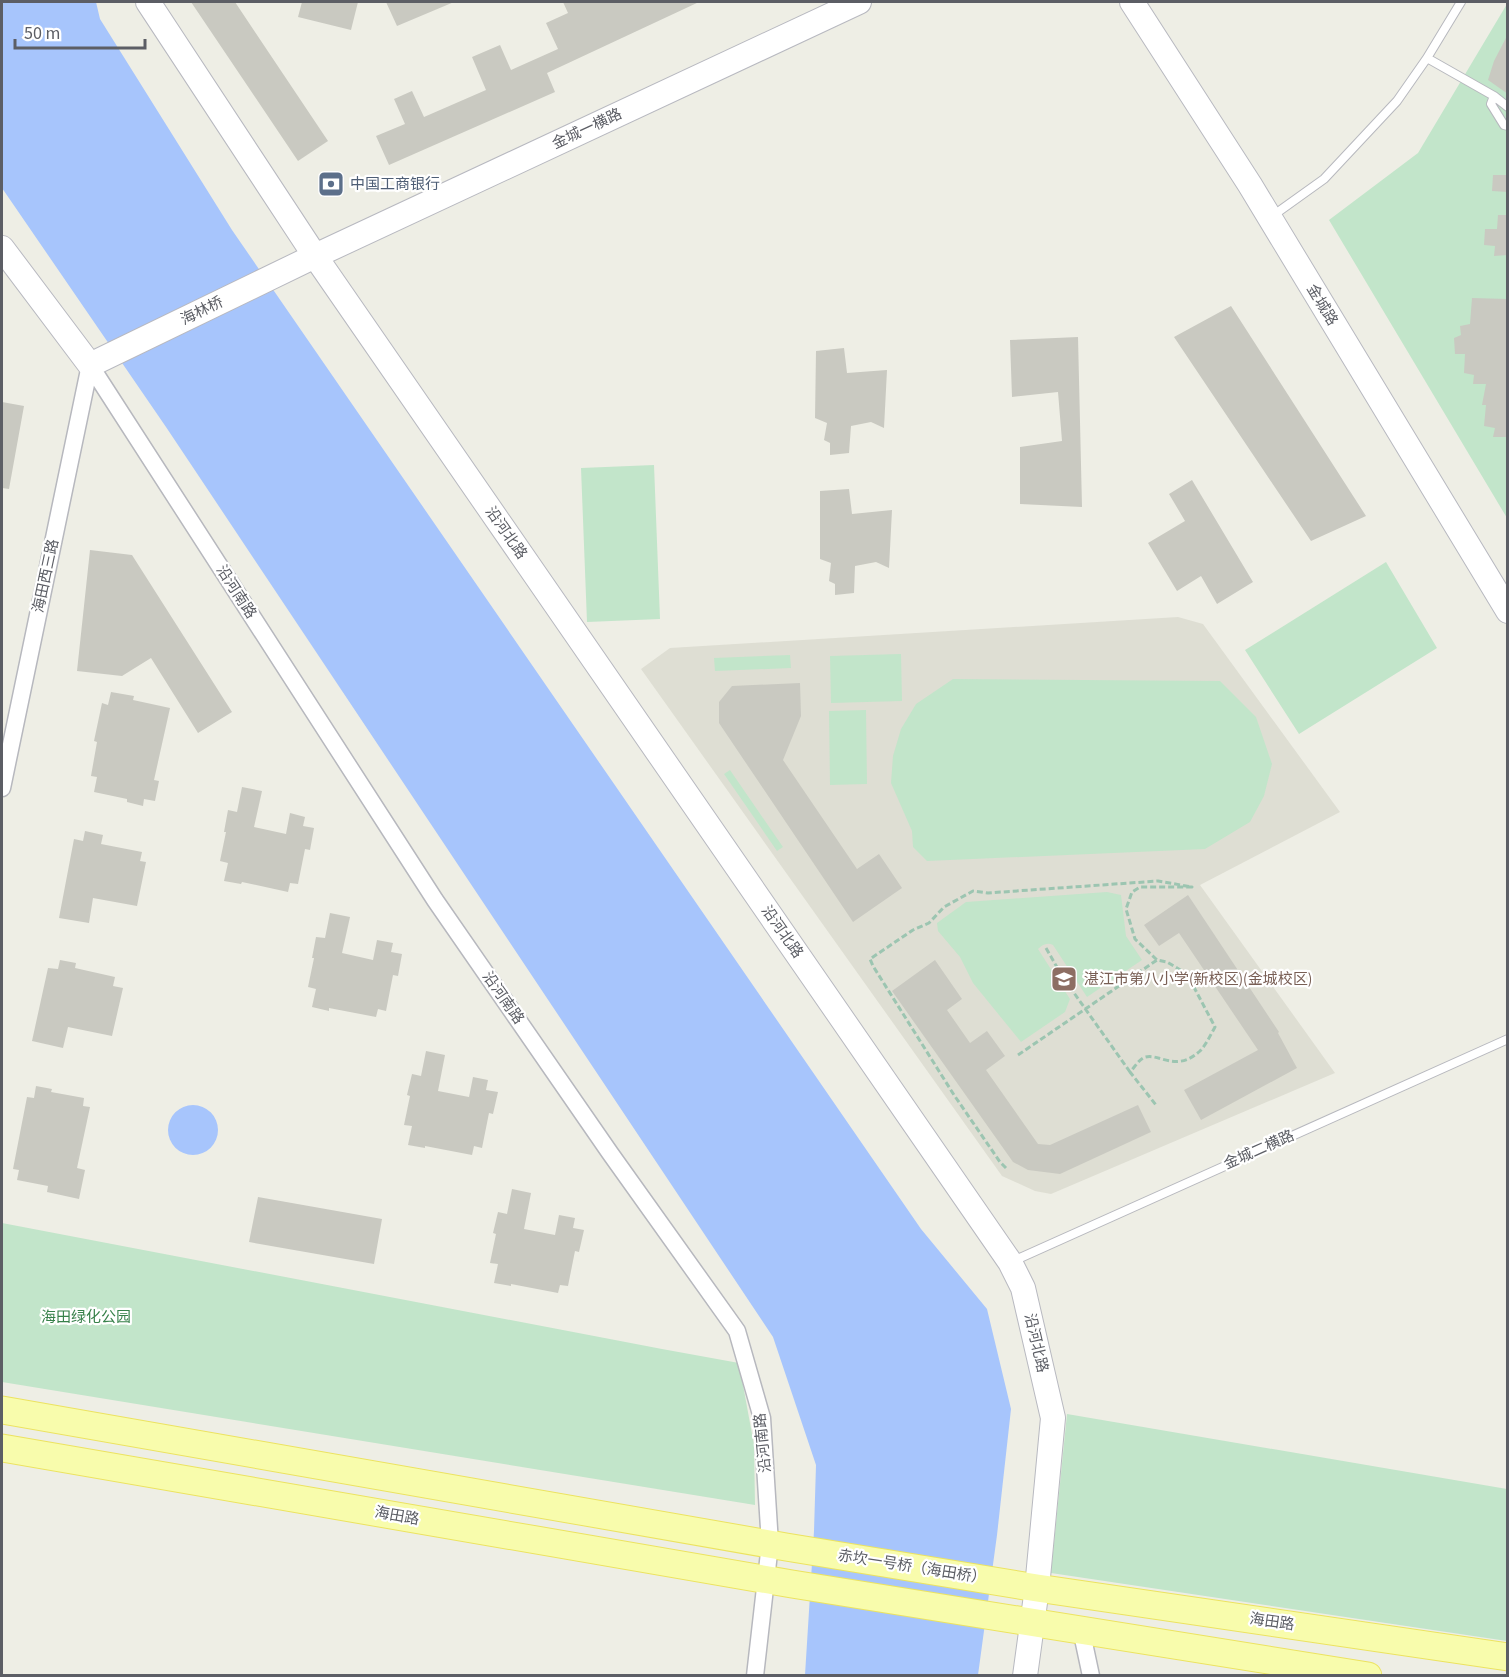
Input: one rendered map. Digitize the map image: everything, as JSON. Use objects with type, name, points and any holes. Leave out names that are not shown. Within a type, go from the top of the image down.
[{"type":"main road","points":[[2,1410],[778,1545]]},
{"type":"main road","name":"海田路","points":[[2,1448],[780,1582]]},
{"type":"main road","name":"赤坎一号桥（海田桥）","points":[[778,1545],[1037,1587]]},
{"type":"main road","points":[[780,1582],[1368,1676]]},
{"type":"main road","name":"海田路","points":[[1037,1587],[1508,1657]]},
{"type":"street","name":"沿河北路","points":[[148,2],[315,256],[1010,1262],[1023,1288],[1053,1418],[1037,1587],[1025,1676]]},
{"type":"street","name":"金城一横路","points":[[315,256],[859,2]]},
{"type":"street","name":"金城路","points":[[1132,2],[1250,185],[1508,611]]},
{"type":"street","points":[[2,248],[90,365]]},
{"type":"street","name":"海林桥","points":[[90,365],[315,256]]},
{"type":"street","name":"海田西三路","points":[[2,788],[90,365]]},
{"type":"street","name":"沿河南路","points":[[90,365],[435,900],[610,1153],[737,1331],[762,1418],[778,1545],[780,1582],[755,1676]]},
{"type":"street","points":[[1081,1629],[1091,1676]]},
{"type":"lane","points":[[1269,218],[1324,179],[1397,101],[1427,58],[1461,2]]},
{"type":"lane","points":[[1427,58],[1494,96],[1508,107]]},
{"type":"lane","points":[[1494,96],[1491,104],[1504,125],[1508,126]]},
{"type":"lane","name":"金城二横路","points":[[1010,1262],[1508,1039]]},
{"type":"path","points":[[1006,1168],[954,1095],[870,959],[913,930],[929,923],[944,907],[972,891],[988,893],[1158,880],[1192,887],[1140,887],[1132,892],[1126,909],[1135,939],[1157,960],[1186,974],[1215,1027],[1201,1050],[1182,1062],[1168,1062],[1149,1057],[1141,1059],[1130,1072]]},
{"type":"path","points":[[1046,948],[1062,975],[1156,1105]]},
{"type":"path","points":[[1018,1055],[1157,960]]},
{"type":"shaded area","name":"湛江市第八小学(新校区)(金城校区)","points":[[1178,617],[1203,624],[1340,812],[1200,885],[1335,1073],[1051,1194],[1035,1191],[1002,1176],[641,669],[670,648]]},
{"type":"green space","points":[[1507,4],[1507,518],[1329,220],[1418,153]]},
{"type":"green space","points":[[654,465],[660,619],[587,622],[581,468]]},
{"type":"green space","points":[[1386,562],[1437,648],[1299,734],[1245,650]]},
{"type":"green space","points":[[901,654],[902,701],[831,703],[830,656]]},
{"type":"green space","points":[[790,655],[791,668],[715,671],[714,658]]},
{"type":"green space","points":[[953,679],[1220,681],[1256,717],[1272,764],[1264,796],[1250,822],[1205,849],[927,861],[913,847],[912,831],[891,783],[893,756],[901,729],[916,704]]},
{"type":"green space","points":[[866,710],[867,784],[830,785],[829,711]]},
{"type":"green space","points":[[730,770],[783,847],[777,851],[724,774]]},
{"type":"green space","points":[[1107,892],[1121,895],[1126,936],[1142,960],[1087,997],[1053,945],[1041,946],[1038,949],[1070,999],[1065,1012],[1021,1042],[973,983],[960,957],[938,931],[937,923],[966,902]]},
{"type":"green space","name":"海田绿化公园","points":[[2,1223],[739,1363],[754,1445],[755,1505],[2,1382]]},
{"type":"green space","points":[[1067,1414],[1507,1489],[1507,1641],[1051,1573]]},
{"type":"water","points":[[2,2],[96,2],[100,19],[232,230],[921,1229],[987,1309],[1011,1409],[978,1675],[805,1675],[816,1465],[773,1337],[166,427],[2,188]]},
{"type":"water","points":[[188,1105],[198,1105],[211,1112],[218,1125],[218,1135],[211,1148],[198,1155],[188,1155],[179,1151],[172,1144],[168,1135],[168,1125],[172,1116],[179,1109]]},
{"type":"building","points":[[191,2],[235,2],[328,141],[298,161]]},
{"type":"building","points":[[302,2],[358,2],[351,30],[298,17]]},
{"type":"building","points":[[386,2],[454,2],[397,26]]},
{"type":"building","points":[[563,2],[699,2],[547,73],[555,92],[389,165],[376,136],[405,124],[394,99],[412,91],[424,117],[486,90],[472,57],[500,45],[511,70],[558,49],[546,23],[568,13]]},
{"type":"building","points":[[1508,34],[1508,94],[1488,80],[1494,61]]},
{"type":"building","points":[[1493,175],[1508,175],[1508,192],[1492,191]]},
{"type":"building","points":[[1498,215],[1508,215],[1508,255],[1494,256],[1495,246],[1484,245],[1485,229],[1497,229]]},
{"type":"building","points":[[1472,298],[1508,299],[1508,437],[1493,437],[1495,428],[1484,426],[1486,405],[1482,405],[1486,384],[1473,384],[1474,375],[1464,373],[1465,354],[1455,354],[1454,338],[1461,335],[1460,326],[1470,324]]},
{"type":"building","points":[[1231,306],[1366,516],[1311,541],[1174,337]]},
{"type":"building","points":[[1078,337],[1082,507],[1020,504],[1020,447],[1062,441],[1058,392],[1012,397],[1010,340]]},
{"type":"building","points":[[844,348],[847,373],[887,370],[884,428],[871,422],[851,426],[849,453],[830,455],[830,443],[824,440],[827,423],[815,418],[816,351]]},
{"type":"building","points":[[2,402],[24,406],[9,489],[2,488]]},
{"type":"building","points":[[1192,480],[1253,582],[1217,604],[1201,576],[1177,591],[1148,543],[1185,521],[1169,494]]},
{"type":"building","points":[[849,489],[852,514],[892,510],[889,568],[876,562],[855,566],[854,593],[835,595],[835,584],[829,581],[831,563],[820,559],[820,491]]},
{"type":"building","points":[[90,550],[132,555],[232,712],[198,733],[151,658],[122,676],[77,671]]},
{"type":"building","points":[[800,683],[801,716],[783,760],[857,869],[879,854],[902,888],[853,922],[719,723],[719,702],[732,686]]},
{"type":"building","points":[[111,692],[134,696],[133,700],[170,708],[154,780],[159,781],[155,801],[144,799],[143,806],[127,802],[127,799],[94,792],[97,777],[91,776],[97,742],[94,741],[102,703],[108,705]]},
{"type":"building","points":[[242,787],[262,791],[254,827],[286,834],[290,813],[305,817],[303,826],[314,828],[310,850],[305,849],[298,884],[290,883],[288,892],[242,882],[241,884],[224,881],[228,863],[220,861],[228,810],[237,812]]},
{"type":"building","points":[[85,831],[103,835],[101,844],[142,852],[140,861],[146,862],[137,906],[93,898],[89,923],[59,918],[74,839],[83,841]]},
{"type":"building","points":[[1188,895],[1279,1032],[1297,1068],[1201,1120],[1184,1090],[1258,1050],[1179,933],[1159,946],[1144,925]]},
{"type":"building","points":[[330,913],[350,917],[342,953],[373,960],[377,940],[393,943],[391,952],[402,954],[398,976],[393,975],[386,1011],[378,1009],[376,1017],[312,1007],[316,989],[308,987],[316,937],[325,938]]},
{"type":"building","points":[[60,960],[76,963],[75,968],[115,977],[113,986],[123,988],[112,1036],[68,1027],[63,1048],[32,1041],[48,968],[58,969]]},
{"type":"building","points":[[935,960],[962,999],[947,1010],[970,1043],[987,1031],[1005,1056],[986,1070],[1038,1144],[1050,1145],[1138,1105],[1151,1132],[1060,1174],[1028,1170],[1013,1162],[892,991]]},
{"type":"building","points":[[426,1051],[445,1055],[438,1091],[469,1097],[473,1077],[488,1080],[486,1090],[498,1092],[493,1114],[489,1113],[482,1148],[474,1146],[472,1155],[408,1145],[412,1126],[404,1125],[410,1096],[407,1095],[412,1074],[421,1076]]},
{"type":"building","points":[[36,1086],[52,1089],[51,1092],[84,1098],[83,1106],[90,1107],[77,1168],[85,1170],[79,1199],[47,1192],[48,1186],[17,1180],[19,1170],[13,1169],[27,1097],[34,1098]]},
{"type":"building","points":[[512,1189],[531,1193],[524,1229],[555,1235],[559,1215],[575,1218],[573,1228],[584,1230],[579,1252],[575,1251],[568,1286],[560,1285],[558,1293],[494,1283],[498,1264],[490,1263],[496,1234],[493,1233],[498,1212],[507,1214]]},
{"type":"building","points":[[258,1197],[382,1219],[374,1264],[249,1242]]},
{"type":"place","name":"中国工商银行","points":[[331,184]]},
{"type":"place","name":"湛江市第八小学(新校区)(金城校区)","points":[[1064,979]]}]
